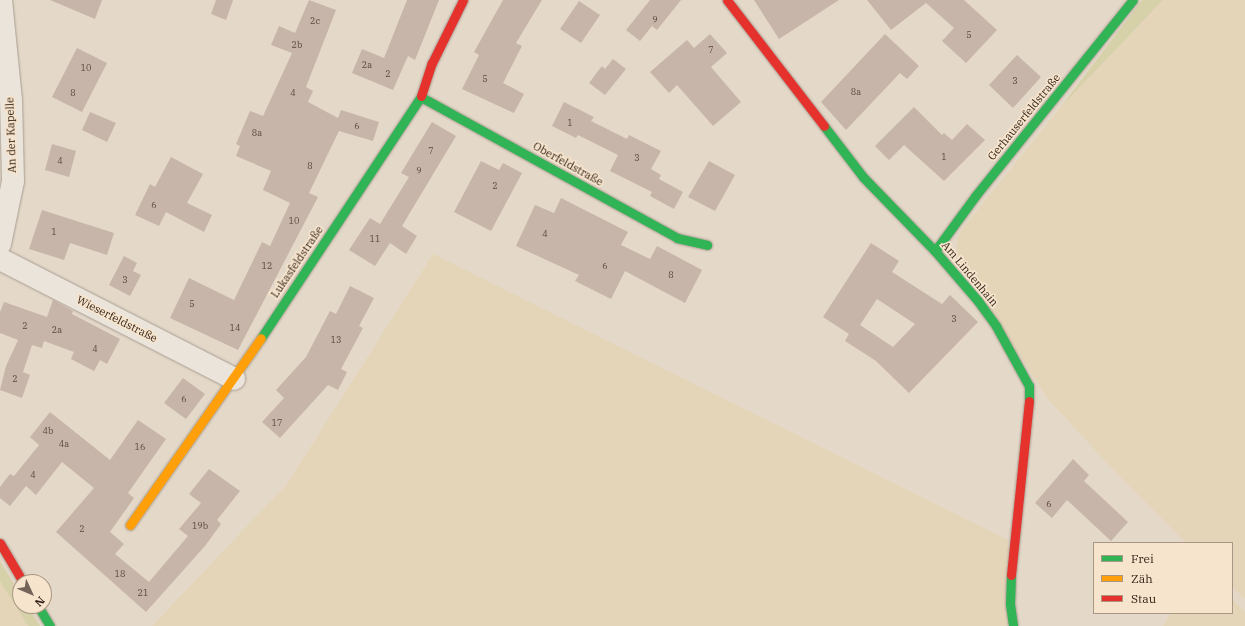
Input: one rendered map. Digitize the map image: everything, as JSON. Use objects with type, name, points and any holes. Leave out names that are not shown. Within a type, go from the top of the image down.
[{"type":"street","name":"An der Kapelle","points":[[0,244],[13,181],[11,100],[1,0]]},
{"type":"street","name":"Lukasfeldstraße","points":[[130,525],[234,379],[421,97],[432,63],[463,0]]},
{"type":"street","name":"Am Lindenhain","points":[[727,0],[863,177],[935,251],[996,326],[1029,386],[1028,427],[1013,539],[1010,604],[1013,626]]},
{"type":"street","name":"Gerhauserfeldstraße","points":[[935,251],[976,195],[1133,0]]},
{"type":"street","name":"Oberfeldstraße","points":[[421,97],[677,238],[707,246]]},
{"type":"street","name":"Wieserfeldstraße","points":[[0,259],[234,379]]},
{"type":"street","points":[[0,543],[18,574]]},
{"type":"street","points":[[43,614],[50,626]]},
{"type":"shaded area","points":[[1142,0],[1163,0],[1060,108]]},
{"type":"shaded area","points":[[1163,0],[1245,0],[1245,599],[1233,588],[1233,542],[1185,542],[1118,475],[1047,398],[957,257],[957,239],[961,230],[1060,108]]},
{"type":"shaded area","points":[[433,254],[1008,540],[1007,626],[152,626],[287,484]]},
{"type":"shaded area","points":[[0,561],[12,581],[12,600],[0,581]]},
{"type":"shaded area","points":[[0,581],[12,600],[12,614],[21,614],[28,626],[0,626]]},
{"type":"shaded area","points":[[1233,600],[1245,612],[1245,626],[1163,626],[1170,614],[1233,614]]},
{"type":"shaded area","points":[[21,614],[33,614],[40,626],[28,626]]},
{"type":"building","points":[[50,0],[102,0],[95,19]]},
{"type":"building","points":[[216,0],[233,0],[226,20],[211,14]]},
{"type":"building","points":[[309,0],[336,10],[306,87],[313,91],[308,102],[338,118],[341,110],[379,122],[373,141],[339,131],[309,193],[318,197],[238,350],[170,318],[189,278],[234,300],[262,242],[270,246],[290,203],[263,190],[271,171],[236,156],[240,146],[236,144],[250,111],[263,116],[292,53],[271,45],[279,26],[295,33]]},
{"type":"building","points":[[407,0],[439,0],[415,60],[408,56],[393,90],[352,73],[362,49],[384,58]]},
{"type":"building","points":[[503,0],[542,0],[516,43],[522,46],[503,83],[524,94],[514,113],[462,89],[479,55],[474,52]]},
{"type":"building","points":[[650,0],[681,0],[657,30],[652,26],[640,41],[626,30]]},
{"type":"building","points":[[754,0],[839,0],[779,39]]},
{"type":"building","points":[[867,0],[964,0],[997,30],[966,63],[942,41],[954,28],[926,3],[891,30]]},
{"type":"building","points":[[579,1],[600,15],[581,43],[560,29]]},
{"type":"building","points":[[710,34],[727,53],[711,67],[741,102],[713,126],[677,85],[669,93],[650,72],[687,40],[694,48]]},
{"type":"building","points":[[885,34],[919,66],[907,79],[900,73],[846,130],[821,102]]},
{"type":"building","points":[[77,48],[107,63],[82,112],[52,97]]},
{"type":"building","points":[[1017,55],[1041,77],[1013,108],[989,85]]},
{"type":"building","points":[[613,59],[626,69],[605,95],[589,83],[602,66],[605,69]]},
{"type":"building","points":[[564,102],[594,117],[591,121],[627,139],[629,135],[661,151],[651,169],[661,175],[659,179],[683,192],[674,209],[650,196],[652,192],[610,171],[618,155],[578,135],[576,138],[552,126]]},
{"type":"building","points":[[914,107],[942,135],[944,133],[952,140],[967,124],[985,140],[944,181],[904,145],[889,160],[875,146]]},
{"type":"building","points":[[90,112],[116,123],[107,142],[82,130]]},
{"type":"building","points":[[432,122],[456,136],[402,226],[417,236],[406,254],[390,243],[375,266],[349,250],[370,218],[380,224],[409,177],[401,173]]},
{"type":"building","points":[[52,144],[76,151],[69,177],[45,170]]},
{"type":"building","points":[[171,157],[203,174],[187,203],[212,215],[204,232],[166,212],[159,226],[135,215],[150,184],[155,187]]},
{"type":"building","points":[[481,161],[499,170],[503,163],[522,173],[491,231],[454,212]]},
{"type":"building","points":[[709,161],[735,175],[715,211],[688,197]]},
{"type":"building","points":[[561,198],[628,232],[621,245],[650,259],[657,246],[702,270],[685,303],[625,271],[611,299],[575,281],[579,275],[516,246],[535,205],[554,213]]},
{"type":"building","points":[[42,210],[114,233],[107,255],[70,243],[64,260],[29,249]]},
{"type":"building","points":[[871,243],[899,261],[892,272],[942,304],[950,295],[978,322],[909,393],[876,361],[845,341],[849,334],[823,317]],"holes":[[[877,299],[915,324],[893,347],[860,325]]]},
{"type":"building","points":[[124,256],[137,263],[133,271],[141,275],[130,296],[109,285]]},
{"type":"building","points":[[350,286],[374,298],[359,326],[363,328],[341,369],[347,372],[338,390],[328,385],[280,438],[262,422],[284,398],[276,390],[306,357],[330,311],[336,314]]},
{"type":"building","points":[[53,300],[73,311],[72,314],[120,339],[107,364],[100,360],[94,371],[71,359],[74,352],[44,341],[42,348],[32,345],[23,372],[30,375],[22,398],[0,390],[6,366],[18,340],[0,333],[0,312],[4,302],[47,317]]},
{"type":"building","points":[[183,378],[205,394],[186,419],[164,403]]},
{"type":"building","points":[[50,412],[110,460],[138,420],[166,439],[128,493],[134,498],[110,532],[124,544],[115,554],[149,582],[188,536],[179,529],[201,503],[189,494],[209,469],[240,491],[217,520],[221,524],[205,546],[146,612],[56,532],[94,488],[62,462],[36,495],[26,486],[10,506],[0,498],[0,487],[10,474],[14,476],[39,445],[30,437]]},
{"type":"building","points":[[1073,459],[1089,475],[1084,481],[1128,522],[1111,541],[1067,500],[1052,518],[1035,503]]},
{"type":"traffic: fast","points":[[935,251],[976,195],[1133,0]]},
{"type":"traffic: fast","points":[[261,338],[421,96]]},
{"type":"traffic: fast","points":[[421,97],[677,238],[707,245]]},
{"type":"traffic: fast","points":[[824,126],[863,177],[935,251],[978,301],[996,326],[1029,386],[1029,401]]},
{"type":"traffic: fast","points":[[1011,575],[1010,604],[1013,626]]},
{"type":"traffic: fast","points":[[43,614],[50,626]]},
{"type":"traffic: slow","points":[[130,525],[261,338]]},
{"type":"traffic: jam","points":[[421,96],[432,63],[463,0]]},
{"type":"traffic: jam","points":[[727,0],[824,126]]},
{"type":"traffic: jam","points":[[1011,575],[1029,401]]},
{"type":"traffic: jam","points":[[0,543],[18,574]]}]
